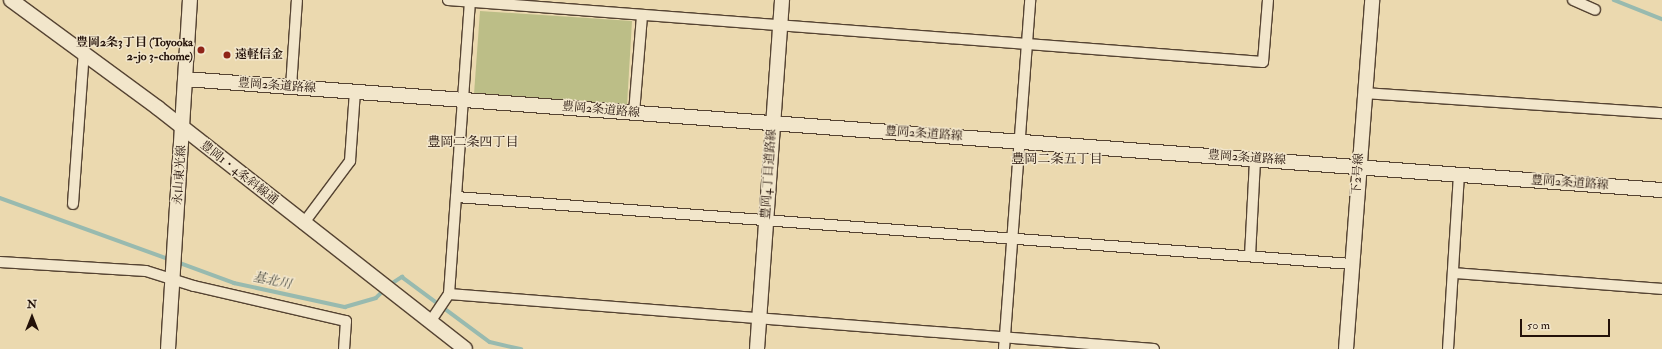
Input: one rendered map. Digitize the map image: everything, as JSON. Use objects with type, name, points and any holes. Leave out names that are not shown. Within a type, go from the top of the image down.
[{"type":"street","name":"豊岡1・4条斜線通","points":[[11,0],[84,52],[183,128],[396,297],[465,349]]},
{"type":"street","name":"永山東光線","points":[[168,349],[190,0]]},
{"type":"street","points":[[291,88],[297,0]]},
{"type":"street","points":[[448,0],[1264,62],[1268,0]]},
{"type":"street","name":"豊岡4丁目道路線","points":[[757,349],[779,25],[782,0]]},
{"type":"street","points":[[1004,349],[1030,0]]},
{"type":"street","name":"下2号線","points":[[1346,349],[1372,0]]},
{"type":"street","points":[[1573,0],[1596,10]]},
{"type":"street","points":[[430,322],[444,302],[456,197],[470,1]]},
{"type":"street","points":[[634,113],[642,15]]},
{"type":"street","points":[[73,204],[84,52]]},
{"type":"street","name":"豊岡2条道路線","points":[[185,79],[1359,166],[1662,190]]},
{"type":"street","points":[[303,224],[350,161],[355,92]]},
{"type":"street","points":[[1365,94],[1662,113]]},
{"type":"street","points":[[1250,256],[1255,159]]},
{"type":"street","points":[[1448,349],[1459,175]]},
{"type":"street","points":[[456,197],[766,222],[1352,264]]},
{"type":"street","points":[[0,262],[173,273],[194,286],[346,321],[344,349]]},
{"type":"street","points":[[1454,273],[1662,289]]},
{"type":"street","points":[[444,302],[759,320],[1154,349]]},
{"type":"green space","points":[[480,11],[632,21],[627,105],[474,94]]},
{"type":"waterway","points":[[1614,0],[1662,19]]},
{"type":"waterway","name":"基北川","points":[[0,198],[171,260]]},
{"type":"waterway","name":"基北川","points":[[177,262],[234,283],[345,307],[376,298],[384,290]]},
{"type":"waterway","name":"基北川","points":[[388,286],[402,277],[490,342],[521,349]]},
{"type":"place","name":"豊岡2条3丁目 (Toyooka 2-jo 3-chome)","points":[[201,50]]},
{"type":"place","name":"遠軽信金","points":[[227,55]]},
{"type":"district","name":"豊岡二条四丁目","points":[[473,142]]},
{"type":"district","name":"豊岡二条五丁目","points":[[1057,159]]}]
